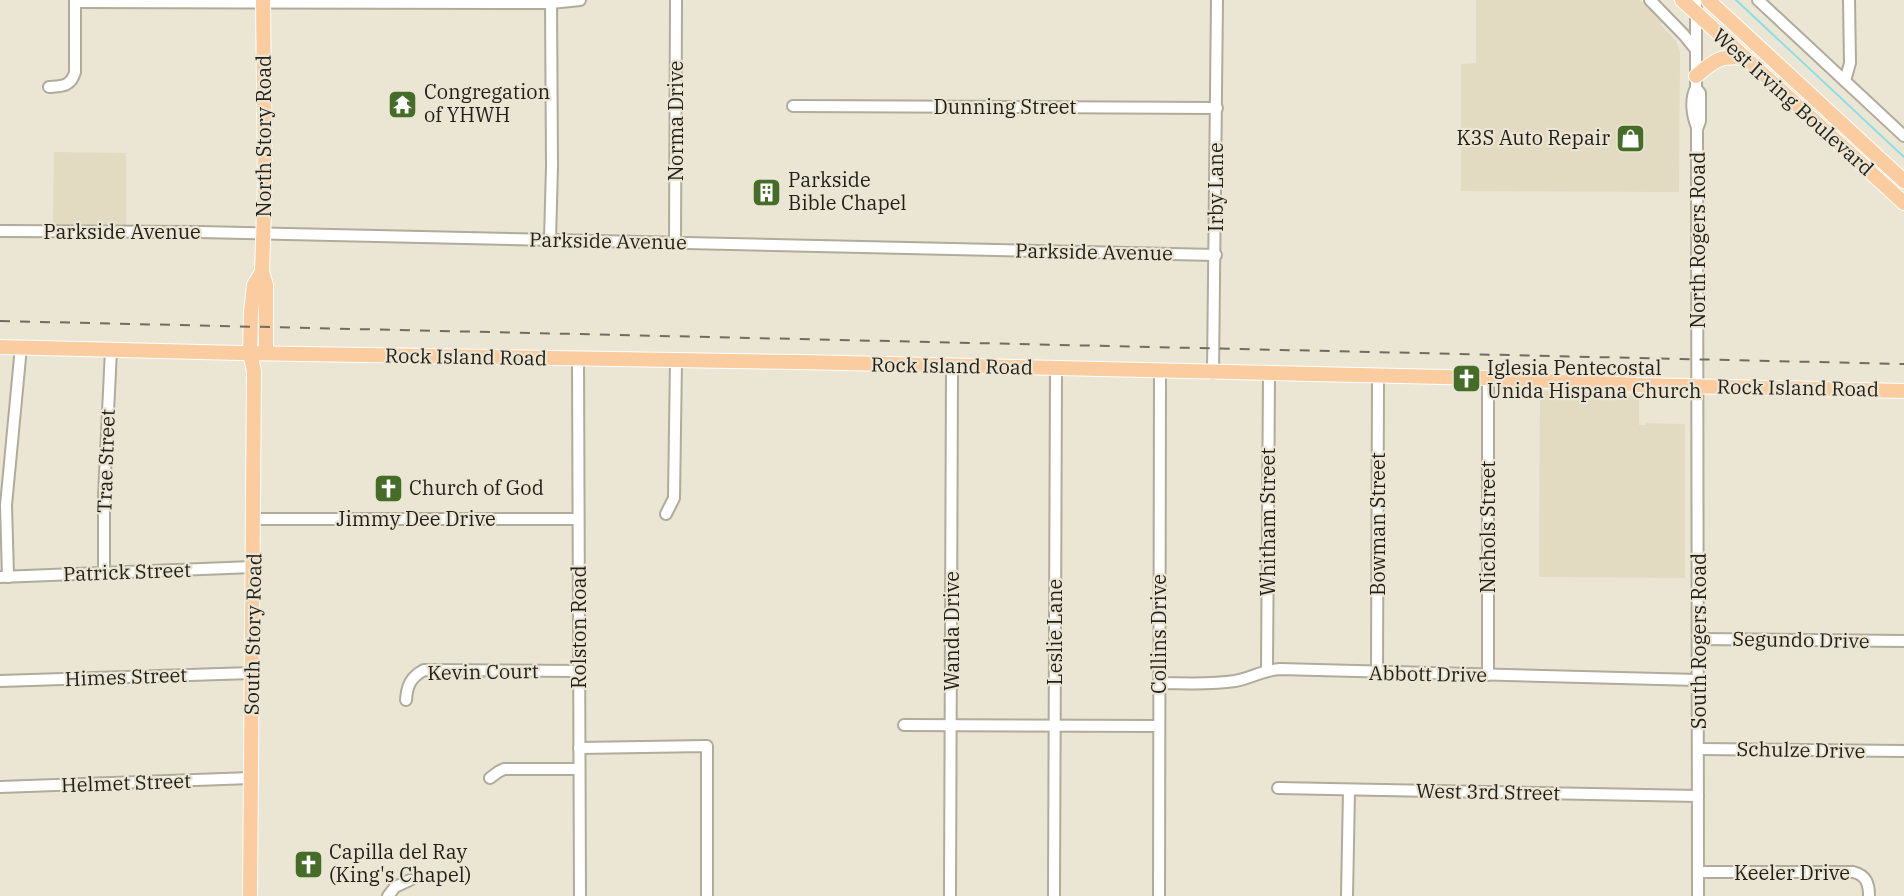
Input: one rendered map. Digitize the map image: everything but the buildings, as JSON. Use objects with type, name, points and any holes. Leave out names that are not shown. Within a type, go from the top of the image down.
[{"type":"main road","name":"West Irving Boulevard","points":[[1682,0],[1696,7],[1746,58],[1904,203]]},
{"type":"main road","name":"West Irving Boulevard","points":[[1708,0],[1904,181]]},
{"type":"main road","name":"North Story Road","points":[[250,353],[254,285],[261,272],[264,233],[263,1]]},
{"type":"main road","points":[[1696,82],[1716,60],[1728,56],[1746,58]]},
{"type":"main road","name":"North Story Road","points":[[261,272],[266,285],[266,353]]},
{"type":"main road","name":"Rock Island Road","points":[[0,347],[1056,368],[1904,391]]},
{"type":"main road","name":"South Story Road","points":[[250,353],[254,371],[250,896]]},
{"type":"main road","points":[[254,371],[266,353]]},
{"type":"street","points":[[49,87],[66,86],[73,79],[75,1],[551,2],[580,0]]},
{"type":"street","name":"Norma Drive","points":[[675,243],[676,0]]},
{"type":"street","name":"Irby Lane","points":[[1214,373],[1217,0]]},
{"type":"street","name":"West Irving Boulevard","points":[[1650,0],[1684,35],[1696,51]]},
{"type":"street","points":[[1758,0],[1904,136]]},
{"type":"street","points":[[1845,81],[1850,63],[1849,0]]},
{"type":"street","points":[[550,240],[551,2]]},
{"type":"street","name":"North Rogers Road","points":[[1696,7],[1696,82],[1692,108],[1697,129],[1698,386]]},
{"type":"street","name":"Dunning Street","points":[[793,106],[1217,108]]},
{"type":"street","name":"Parkside Avenue","points":[[0,231],[264,233],[1216,255]]},
{"type":"street","points":[[4,577],[6,505],[21,347]]},
{"type":"street","name":"Trae Street","points":[[104,573],[104,495],[111,350]]},
{"type":"street","name":"Rolston Road","points":[[578,358],[580,896]]},
{"type":"street","points":[[666,514],[674,498],[676,360]]},
{"type":"street","name":"Wanda Drive","points":[[950,896],[952,366]]},
{"type":"street","name":"Leslie Lane","points":[[1054,896],[1056,368]]},
{"type":"street","name":"Collins Drive","points":[[1159,896],[1160,371]]},
{"type":"street","name":"Whitham Street","points":[[1267,670],[1269,374]]},
{"type":"street","name":"Bowman Street","points":[[1377,673],[1378,376]]},
{"type":"street","name":"Nichols Street","points":[[1488,378],[1488,675]]},
{"type":"street","name":"South Rogers Road","points":[[1698,386],[1698,896]]},
{"type":"street","name":"Jimmy Dee Drive","points":[[254,519],[578,519]]},
{"type":"street","name":"Patrick Street","points":[[4,577],[253,567]]},
{"type":"street","name":"Segundo Drive","points":[[1698,639],[1904,641]]},
{"type":"street","name":"Kevin Court","points":[[406,700],[407,688],[412,679],[424,670],[579,671]]},
{"type":"street","name":"Abbott Drive","points":[[1159,683],[1218,683],[1237,680],[1267,670],[1698,680]]},
{"type":"street","name":"Himes Street","points":[[0,681],[252,673]]},
{"type":"street","points":[[904,725],[1159,726]]},
{"type":"street","points":[[579,748],[707,746],[707,896]]},
{"type":"street","name":"Schulze Drive","points":[[1698,748],[1904,751]]},
{"type":"street","points":[[490,778],[504,769],[579,769]]},
{"type":"street","name":"Helmet Street","points":[[0,787],[251,778]]},
{"type":"street","name":"West 3rd Street","points":[[1278,788],[1698,796]]},
{"type":"street","points":[[1347,896],[1349,790]]},
{"type":"street","name":"Keeler Drive","points":[[1698,872],[1853,872],[1866,879],[1869,896]]},
{"type":"street","points":[[388,896],[395,887],[410,880]]},
{"type":"shaded area","points":[[1476,0],[1639,0],[1663,23],[1660,24],[1676,41],[1680,52],[1679,192],[1461,191],[1461,64],[1476,63]]},
{"type":"shaded area","points":[[54,152],[126,153],[126,225],[53,224]]},
{"type":"shaded area","points":[[1540,390],[1639,395],[1639,425],[1646,425],[1646,423],[1685,424],[1685,578],[1539,577]]},
{"type":"waterway","points":[[1736,0],[1904,157]]},
{"type":"railway","points":[[0,321],[1904,364]]},
{"type":"place","name":"Congregation of YHWH","points":[[403,104]]},
{"type":"place","name":"K3S Auto Repair","points":[[1631,138]]},
{"type":"place","name":"Parkside Bible Chapel","points":[[767,192]]},
{"type":"place","name":"Iglesia Pentecostal Unida Hispana Church","points":[[1466,379]]},
{"type":"place","name":"Church of God","points":[[388,488]]},
{"type":"place","name":"Capilla del Ray (King's Chapel)","points":[[308,864]]}]
